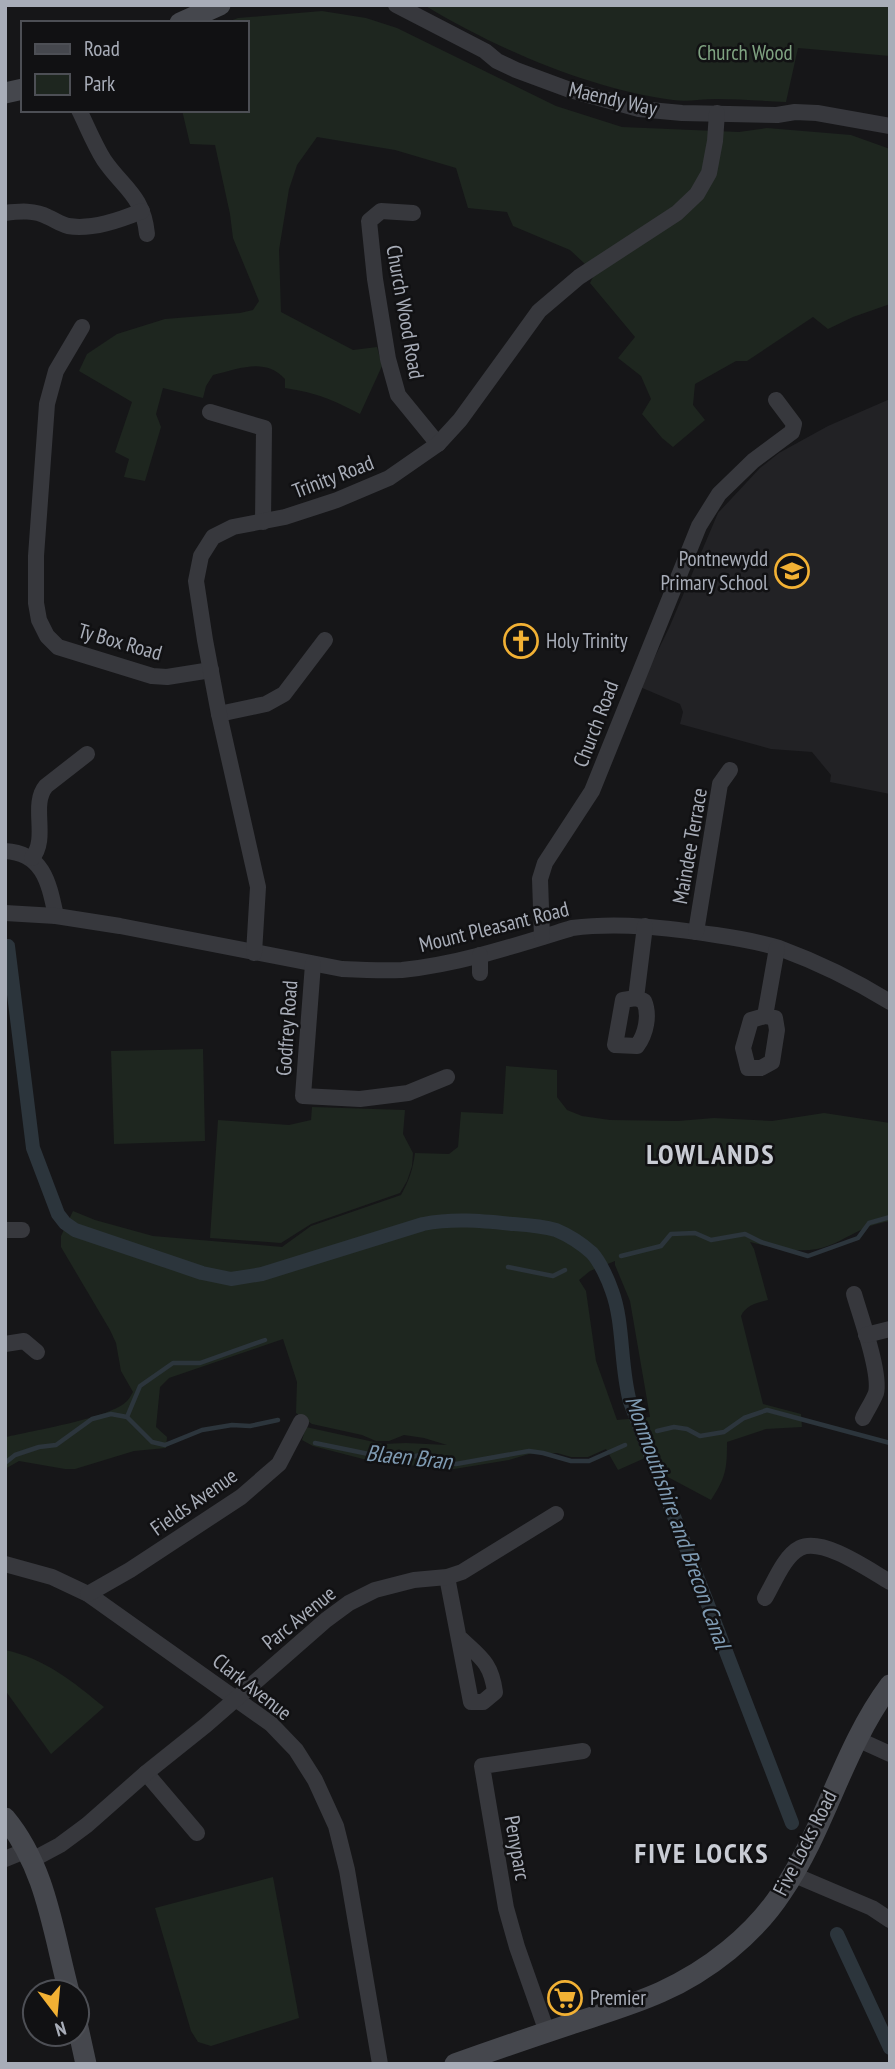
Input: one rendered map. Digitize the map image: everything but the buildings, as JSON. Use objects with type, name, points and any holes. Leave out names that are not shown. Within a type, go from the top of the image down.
[{"type":"street","points":[[188,16],[220,5]]},
{"type":"street","name":"Maendy Way","points":[[396,5],[516,70],[570,90],[639,109],[682,113],[817,113],[890,126]]},
{"type":"street","points":[[80,112],[111,171],[134,195],[142,211],[147,234]]},
{"type":"street","name":"Trinity Road","points":[[254,953],[258,887],[211,670],[196,581],[201,556],[213,537],[233,527],[263,522],[337,500],[389,478],[438,443],[460,420],[539,311],[579,277],[677,213],[697,194],[709,173],[717,113]]},
{"type":"street","points":[[5,213],[34,212],[48,216],[57,223],[86,226],[125,218],[142,211]]},
{"type":"street","name":"Church Wood Road","points":[[413,213],[381,211],[369,221],[375,279],[388,359],[398,395],[438,443]]},
{"type":"street","name":"Ty Box Road","points":[[82,327],[56,371],[47,404],[36,556],[36,603],[39,620],[47,636],[58,647],[152,676],[167,677],[211,670]]},
{"type":"street","name":"Church Road","points":[[542,937],[540,879],[545,863],[592,792],[699,526],[719,494],[753,461],[792,432],[794,424],[776,400]]},
{"type":"street","points":[[210,412],[264,428],[263,522]]},
{"type":"street","points":[[219,714],[266,704],[284,694],[325,640]]},
{"type":"street","points":[[32,858],[39,843],[41,793],[46,786],[87,754]]},
{"type":"street","name":"Maindee Terrace","points":[[696,932],[720,784],[730,769]]},
{"type":"street","points":[[5,850],[32,858],[48,885],[56,916]]},
{"type":"street","name":"Mount Pleasant Road","points":[[5,913],[56,916],[342,969],[402,970],[481,955],[572,928],[594,925],[645,926],[735,938],[778,948],[820,965],[890,1002]]},
{"type":"street","points":[[636,998],[645,926]]},
{"type":"street","points":[[765,1016],[778,948]]},
{"type":"street","points":[[480,974],[481,955]]},
{"type":"street","name":"Godfrey Road","points":[[313,964],[303,1096],[360,1099],[408,1093],[447,1077]]},
{"type":"street","points":[[5,1230],[22,1230]]},
{"type":"street","points":[[854,1294],[876,1380],[876,1392],[863,1418]]},
{"type":"street","points":[[866,1335],[890,1329]]},
{"type":"street","points":[[5,1344],[24,1341],[37,1352]]},
{"type":"street","name":"Fields Avenue","points":[[88,1594],[130,1570],[241,1497],[279,1464],[301,1422]]},
{"type":"street","name":"Parc Avenue","points":[[5,1859],[30,1855],[60,1845],[349,1603],[375,1590],[462,1572],[556,1514]]},
{"type":"street","points":[[765,1598],[788,1560],[799,1548],[815,1545],[832,1550],[890,1582]]},
{"type":"street","name":"Clark Avenue","points":[[5,1564],[52,1577],[88,1594],[271,1724],[296,1750],[315,1780],[336,1826],[347,1870],[380,2064]]},
{"type":"street","points":[[447,1577],[460,1638]]},
{"type":"street","name":"Five Locks Road","points":[[455,2064],[662,1992],[701,1970],[759,1923],[793,1874],[857,1738],[875,1705],[890,1685]]},
{"type":"street","points":[[857,1738],[890,1754]]},
{"type":"street","name":"Penyparc","points":[[547,2032],[506,1908],[482,1766],[583,1751]]},
{"type":"street","points":[[146,1773],[197,1833]]},
{"type":"street","points":[[5,1818],[30,1855],[49,1906],[66,1978]]},
{"type":"street","points":[[793,1874],[872,1908],[890,1920]]},
{"type":"shaded area","name":"Pontnewydd Primary School","points":[[890,399],[890,794],[830,782],[831,775],[812,752],[771,749],[680,724],[683,712],[680,704],[640,687],[669,628],[718,513],[760,468],[779,453],[828,426]]},
{"type":"green space","name":"Church Wood","points":[[424,5],[890,5],[890,56],[798,48],[786,102],[673,100],[609,87],[544,65],[482,37]]},
{"type":"green space","points":[[322,11],[366,18],[397,28],[556,106],[622,127],[739,132],[767,128],[851,135],[890,149],[890,304],[828,329],[813,317],[747,361],[736,361],[695,384],[693,405],[705,420],[673,447],[642,414],[651,399],[641,376],[618,358],[635,337],[590,283],[593,277],[584,263],[570,250],[513,226],[507,212],[468,208],[456,168],[395,150],[317,137],[297,165],[289,189],[279,250],[281,312],[353,350],[377,347],[382,366],[360,414],[324,397],[285,388],[285,379],[277,372],[260,366],[213,375],[203,398],[163,388],[156,414],[161,427],[145,481],[124,477],[129,459],[115,452],[132,402],[79,371],[87,354],[117,334],[165,319],[240,313],[253,310],[259,301],[233,238],[215,145],[190,144],[182,112],[248,112],[248,21],[230,21],[238,18]]},
{"type":"green space","points":[[203,1049],[205,1141],[114,1144],[111,1051]]},
{"type":"green space","points":[[506,1066],[557,1070],[557,1097],[567,1110],[582,1116],[610,1120],[678,1121],[714,1118],[772,1121],[824,1113],[890,1123],[890,1221],[869,1226],[817,1249],[792,1250],[750,1242],[768,1300],[749,1307],[741,1316],[763,1404],[801,1414],[802,1427],[766,1429],[727,1442],[725,1472],[711,1500],[666,1476],[654,1454],[618,1470],[606,1449],[588,1457],[571,1457],[557,1453],[529,1454],[442,1471],[425,1466],[363,1459],[313,1446],[302,1440],[306,1427],[383,1444],[447,1445],[404,1435],[389,1441],[376,1441],[362,1435],[312,1424],[296,1413],[297,1382],[283,1339],[169,1378],[160,1387],[156,1427],[167,1437],[166,1448],[134,1451],[75,1469],[19,1461],[5,1469],[6,1437],[105,1413],[127,1401],[133,1392],[121,1371],[116,1343],[110,1330],[61,1247],[61,1236],[73,1211],[153,1236],[282,1247],[311,1226],[401,1195],[410,1175],[415,1153],[449,1154],[458,1147],[461,1112],[503,1114]],"holes":[[[615,1261],[630,1301],[650,1417],[617,1420],[596,1361],[586,1291],[579,1280],[590,1271]]]},
{"type":"green space","points":[[312,1107],[405,1110],[403,1134],[413,1153],[412,1166],[400,1193],[311,1224],[281,1243],[210,1238],[218,1120],[289,1125],[311,1120]]},
{"type":"green space","points":[[5,1650],[46,1665],[104,1707],[51,1754],[5,1690]]},
{"type":"green space","points":[[273,1877],[299,2018],[211,2046],[198,2042],[191,2031],[155,1908]]},
{"type":"waterway","name":"Monmouthshire and Brecon Canal","points":[[8,946],[33,1148],[58,1214],[75,1230],[202,1273],[231,1279],[262,1274],[423,1224],[446,1221],[490,1222],[556,1230],[592,1253],[606,1276],[616,1303],[630,1402],[792,1823]]},
{"type":"waterway","points":[[621,1256],[661,1246],[671,1234],[695,1233],[711,1240],[745,1234],[761,1242],[808,1256],[858,1238],[869,1223],[890,1217]]},
{"type":"waterway","points":[[508,1267],[553,1276],[565,1270]]},
{"type":"waterway","points":[[127,1417],[140,1386],[173,1363],[200,1363],[265,1340]]},
{"type":"waterway","name":"Blaen Bran","points":[[657,1431],[674,1427],[687,1429],[700,1436],[724,1432],[744,1418],[767,1410],[890,1443]]},
{"type":"waterway","name":"Blaen Bran","points":[[5,1463],[15,1455],[56,1445],[92,1419],[111,1414],[127,1417],[152,1442],[165,1445],[202,1430],[232,1425],[250,1426],[278,1420]]},
{"type":"waterway","name":"Blaen Bran","points":[[315,1443],[398,1460],[420,1455],[456,1464],[529,1451],[571,1461],[589,1461],[625,1445]]},
{"type":"waterway","points":[[837,1934],[890,2048]]},
{"type":"place","name":"Pontnewydd Primary School","points":[[792,571]]},
{"type":"place","name":"Holy Trinity","points":[[521,641]]},
{"type":"place","name":"Premier","points":[[565,1998]]},
{"type":"district","name":"LOWLANDS","points":[[711,1154]]},
{"type":"district","name":"FIVE LOCKS","points":[[702,1853]]}]
